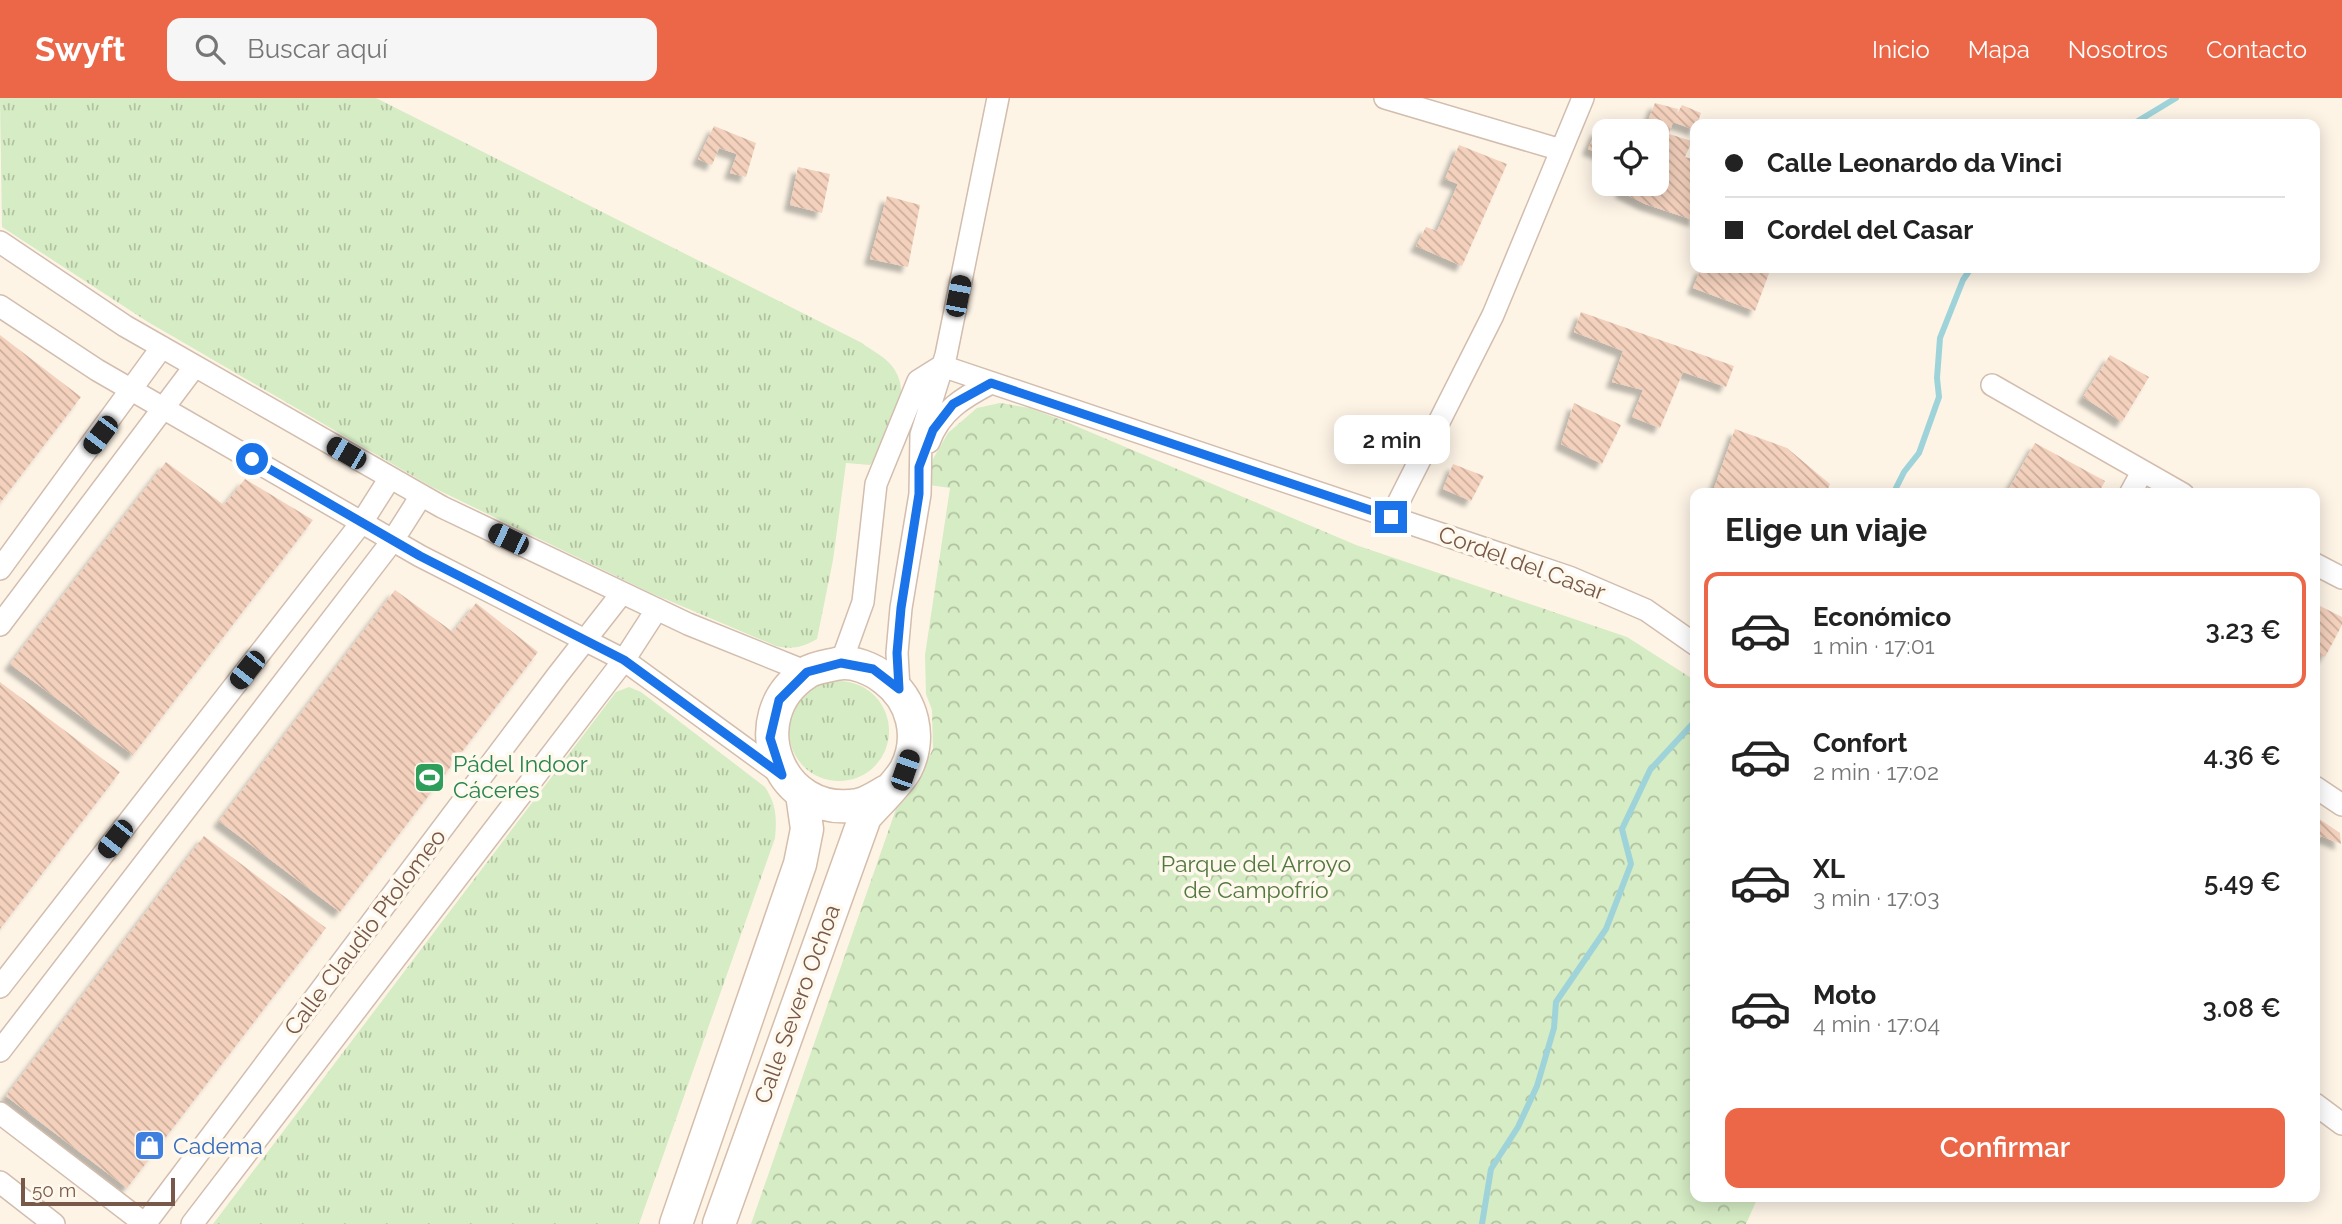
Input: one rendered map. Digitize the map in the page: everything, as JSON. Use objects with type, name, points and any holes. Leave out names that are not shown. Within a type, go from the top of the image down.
[{"type":"main road","points":[[841,663],[873,669],[899,689],[912,714],[914,743],[905,770],[887,791],[860,804],[830,806],[792,784],[770,738],[779,700],[807,672],[841,663]]},
{"type":"main road","name":"Calle Severo Ochoa","points":[[676,1224],[800,864],[807,829],[792,784]]},
{"type":"main road","name":"Calle Severo Ochoa","points":[[719,1224],[865,817],[887,791]]},
{"type":"street","points":[[899,689],[897,653],[901,608],[919,494],[920,435],[948,346],[998,98]]},
{"type":"street","points":[[1385,98],[1561,150]]},
{"type":"street","points":[[1391,517],[1493,315],[1583,98]]},
{"type":"street","points":[[0,242],[125,326],[421,496],[657,609],[807,672]]},
{"type":"street","points":[[0,306],[97,370],[393,540],[624,660],[792,784]]},
{"type":"street","points":[[0,569],[162,347]]},
{"type":"street","points":[[0,625],[195,366]]},
{"type":"street","points":[[841,663],[863,602],[876,484],[918,381],[942,366]]},
{"type":"street","name":"Cordel del Casar","points":[[942,366],[1569,577],[1646,610],[1690,641]]},
{"type":"street","points":[[919,467],[933,430],[953,404],[991,383]]},
{"type":"street","points":[[1992,385],[2172,488]]},
{"type":"street","points":[[886,461],[896,457],[919,467]]},
{"type":"street","points":[[2133,488],[2142,472]]},
{"type":"street","points":[[0,987],[362,522],[390,478]]},
{"type":"street","points":[[0,1051],[393,540],[421,496]]},
{"type":"street","points":[[2320,567],[2342,578]]},
{"type":"street","name":"Calle Claudio Ptolomeo","points":[[145,1224],[622,593]]},
{"type":"street","name":"Calle Claudio Ptolomeo","points":[[192,1224],[624,660],[657,609]]},
{"type":"street","points":[[2320,791],[2342,804]]},
{"type":"street","points":[[2320,1108],[2342,1124]]},
{"type":"street","points":[[0,1112],[145,1224]]},
{"type":"street","points":[[0,1182],[54,1224]]},
{"type":"green space","points":[[0,98],[376,98],[862,343],[892,366],[901,390],[900,404],[892,431],[870,465],[846,463],[833,560],[817,639],[797,647],[776,646],[651,593],[432,487],[148,322],[2,227]]},
{"type":"green space","name":"Parque del Arroyo de Campofrío","points":[[1000,403],[1030,408],[1356,545],[1627,637],[1690,677],[1690,1202],[1756,1202],[1746,1224],[751,1224],[896,809],[908,796],[933,749],[932,710],[926,694],[925,655],[950,488],[929,485],[933,459],[948,433],[977,408]]},
{"type":"green space","points":[[839,681],[867,689],[881,703],[889,731],[881,759],[867,773],[839,781],[811,773],[797,759],[789,731],[797,703],[811,689]]},
{"type":"green space","points":[[629,687],[641,692],[765,787],[774,805],[776,824],[775,838],[639,1224],[213,1224],[616,692]]},
{"type":"building","points":[[1655,103],[1678,109],[1676,116],[1682,105],[1701,113],[1699,119],[1690,119],[1690,128],[1673,122],[1669,134],[1669,119],[1649,119]]},
{"type":"building","points":[[714,126],[756,143],[746,177],[730,173],[737,154],[719,148],[712,165],[698,159]]},
{"type":"building","points":[[1669,134],[1690,140],[1685,157],[1690,158],[1690,219],[1629,196],[1669,196]]},
{"type":"building","points":[[1459,145],[1507,164],[1462,266],[1416,246],[1426,227],[1437,231],[1458,184],[1445,179]]},
{"type":"building","points":[[798,167],[830,174],[822,213],[790,205]]},
{"type":"building","points":[[887,196],[920,205],[908,267],[870,259]]},
{"type":"building","points":[[1699,273],[1769,273],[1755,311],[1693,288]]},
{"type":"building","points":[[1581,312],[1734,366],[1726,387],[1683,372],[1660,428],[1632,417],[1643,390],[1612,382],[1623,351],[1574,332]]},
{"type":"building","points":[[0,335],[81,397],[0,503]]},
{"type":"building","points":[[2110,355],[2149,377],[2122,422],[2083,397]]},
{"type":"building","points":[[1574,403],[1621,425],[1602,464],[1561,444]]},
{"type":"building","points":[[1735,429],[1787,448],[1830,484],[1828,488],[1714,488]]},
{"type":"building","points":[[2035,443],[2105,481],[2101,488],[2009,488]]},
{"type":"building","points":[[166,462],[224,505],[245,479],[313,520],[133,755],[10,664]]},
{"type":"building","points":[[1453,464],[1484,476],[1471,501],[1443,489]]},
{"type":"building","points":[[395,590],[453,632],[476,603],[538,652],[340,912],[219,821]]},
{"type":"building","points":[[2320,606],[2342,617],[2342,625],[2325,657],[2320,654]]},
{"type":"building","points":[[0,682],[120,772],[0,929]]},
{"type":"building","points":[[2320,819],[2340,833],[2341,844],[2321,836]]},
{"type":"building","points":[[204,836],[326,928],[127,1188],[6,1096]]},
{"type":"waterway","points":[[2141,119],[2176,98]]},
{"type":"waterway","points":[[1896,488],[1904,472],[1919,453],[1939,397],[1937,378],[1940,338],[1968,273]]},
{"type":"waterway","points":[[1482,1224],[1491,1169],[1518,1127],[1537,1086],[1554,1028],[1556,1002],[1606,929],[1631,864],[1622,829],[1650,770],[1690,727]]},
{"type":"place","name":"Pádel Indoor Cáceres","points":[[430,777]]},
{"type":"place","name":"Cadema","points":[[150,1146]]},
{"type":"route","points":[[252,459],[420,556],[624,660],[782,775],[770,738],[779,700],[807,672],[841,663],[873,669],[899,689],[897,653],[901,608],[919,494],[919,467],[933,430],[953,404],[991,383],[1391,517]]}]
